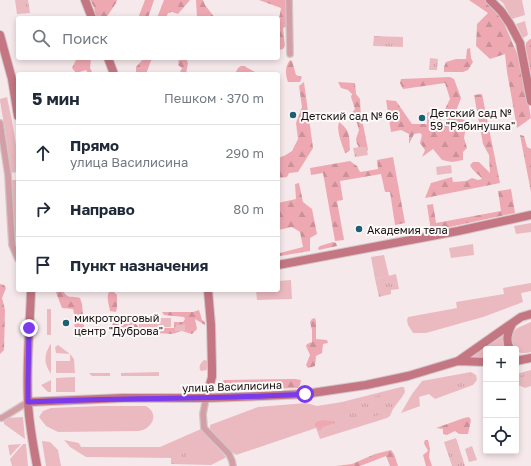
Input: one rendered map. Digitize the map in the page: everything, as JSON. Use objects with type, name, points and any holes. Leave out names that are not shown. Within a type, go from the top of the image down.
[{"type":"street","points":[[85,0],[91,16]]},
{"type":"street","points":[[289,0],[290,54]]},
{"type":"street","points":[[490,0],[501,11],[520,43],[531,101]]},
{"type":"street","points":[[0,35],[12,80],[16,104]]},
{"type":"street","points":[[109,60],[113,72]]},
{"type":"street","points":[[0,123],[8,175],[12,245],[16,254]]},
{"type":"street","points":[[280,266],[458,231],[531,215]]},
{"type":"street","points":[[31,292],[28,402],[32,440],[37,466]]},
{"type":"street","points":[[208,292],[211,325],[212,377],[203,414],[204,428],[229,454],[233,466]]},
{"type":"street","name":"улица Василисина","points":[[28,402],[123,398],[206,398],[305,394],[366,385],[408,376],[458,361],[521,317],[531,314]]},
{"type":"street","points":[[508,346],[507,334],[512,323]]},
{"type":"street","name":"улица Василисина","points":[[458,361],[483,362]]},
{"type":"street","points":[[0,418],[28,402]]},
{"type":"green space","points":[[15,0],[28,0],[30,13],[17,14]]},
{"type":"green space","points":[[90,0],[117,0],[107,16],[96,16],[94,7]]},
{"type":"green space","points":[[145,0],[154,0],[149,16],[139,16]]},
{"type":"green space","points":[[164,0],[190,0],[178,14],[172,12],[168,13],[167,16],[158,16]]},
{"type":"green space","points":[[196,0],[203,0],[213,16],[197,16]]},
{"type":"green space","points":[[259,0],[287,0],[288,26],[283,28],[285,46],[283,49],[280,50],[280,16],[281,8]]},
{"type":"green space","points":[[469,0],[486,0],[503,21],[522,65],[531,118],[517,128],[505,54],[490,59],[476,46],[477,24],[488,13]]},
{"type":"green space","points":[[499,0],[522,0],[525,15],[512,19],[503,3]]},
{"type":"green space","points":[[525,21],[528,35],[523,38],[516,24]]},
{"type":"green space","points":[[374,36],[403,37],[403,47],[373,46]]},
{"type":"green space","points":[[530,39],[531,74],[526,48],[526,43]]},
{"type":"green space","points":[[470,48],[473,62],[468,70],[463,72],[444,72],[446,62],[456,59],[466,59],[467,49]]},
{"type":"green space","points":[[430,58],[438,59],[437,70],[429,70]]},
{"type":"green space","points":[[76,60],[91,60],[90,68],[92,72],[87,72],[86,70],[75,72],[72,68]]},
{"type":"green space","points":[[142,60],[151,60],[147,72],[136,72],[136,67]]},
{"type":"green space","points":[[179,60],[187,60],[188,63],[186,72],[180,72],[182,68],[178,65]]},
{"type":"green space","points":[[290,60],[292,61],[296,75],[302,77],[300,82],[288,82],[286,71]]},
{"type":"green space","points":[[244,66],[255,72],[236,72],[238,68]]},
{"type":"green space","points":[[450,77],[454,79],[461,98],[456,111],[459,118],[467,121],[464,138],[467,148],[463,152],[463,160],[452,162],[442,160],[433,149],[422,157],[425,150],[420,143],[422,135],[420,133],[414,134],[409,144],[409,134],[401,130],[391,132],[386,100],[396,101],[412,124],[427,124],[427,113],[434,110],[445,125],[448,124],[444,111],[450,99],[445,83],[403,89],[400,83],[401,79]]},
{"type":"green space","points":[[304,82],[313,148],[298,172],[289,173],[287,177],[280,178],[280,157],[292,151],[298,139],[296,123],[302,107],[299,86]]},
{"type":"green space","points":[[338,82],[355,83],[356,94],[360,99],[361,119],[368,150],[366,152],[362,152],[357,144],[356,139],[359,130],[357,123],[351,114],[355,109],[351,97],[352,94],[348,90],[341,88]]},
{"type":"green space","points":[[482,94],[500,183],[425,198],[431,183],[452,177],[453,182],[466,181],[472,178],[478,180],[482,179],[471,167],[470,165],[473,162],[479,162],[490,173],[489,155],[483,144],[474,95]]},
{"type":"green space","points":[[7,97],[16,147],[16,172],[10,173],[0,99]]},
{"type":"green space","points":[[339,122],[346,128],[349,134],[350,150],[345,153],[339,133]]},
{"type":"green space","points":[[520,135],[524,136],[527,147],[531,149],[531,192]]},
{"type":"green space","points":[[366,146],[368,155],[355,157],[353,148]]},
{"type":"green space","points":[[393,157],[405,223],[395,225],[390,192],[385,192],[381,174],[340,181],[343,200],[337,201],[344,240],[335,241],[323,173],[311,175],[310,168],[350,161],[357,166],[360,172],[378,169],[377,160]]},
{"type":"green space","points":[[451,165],[452,173],[437,175],[436,167]]},
{"type":"green space","points":[[11,180],[16,180],[16,242]]},
{"type":"green space","points":[[299,183],[303,202],[312,209],[317,234],[310,238],[310,251],[280,256],[280,253],[303,247],[300,232],[292,227],[280,230],[280,203],[296,199],[295,184]]},
{"type":"green space","points":[[511,189],[515,213],[431,231],[427,205],[433,204],[436,223],[501,211],[498,191]]},
{"type":"green space","points":[[531,223],[531,232],[516,234],[514,226]]},
{"type":"green space","points":[[333,242],[336,243],[337,246],[319,250],[318,248],[320,246]]},
{"type":"green space","points":[[473,244],[474,255],[451,258],[449,248]]},
{"type":"green space","points":[[384,255],[389,276],[375,279],[371,257]]},
{"type":"green space","points":[[396,274],[399,289],[391,290],[391,294],[379,297],[375,279]]},
{"type":"green space","points":[[291,280],[292,299],[257,300],[256,292],[280,292],[280,281]]},
{"type":"green space","points":[[531,283],[531,291],[521,293],[523,302],[483,317],[426,333],[413,333],[408,325],[408,317],[457,308],[456,302],[504,294],[503,288]]},
{"type":"green space","points":[[0,284],[4,285],[6,288],[2,298],[5,310],[4,350],[0,354]]},
{"type":"green space","points":[[56,292],[63,292],[68,296],[80,298],[84,328],[81,338],[79,339],[77,336],[73,309],[62,308]]},
{"type":"green space","points":[[109,292],[114,292],[117,295],[116,312],[110,311],[108,296]]},
{"type":"green space","points":[[47,309],[51,309],[51,335],[47,335]]},
{"type":"green space","points":[[199,310],[205,325],[195,319],[197,329],[192,334],[182,331],[172,334],[156,333],[153,330],[156,328],[174,328],[174,322],[183,322],[185,319],[184,317],[164,315],[162,312],[193,312]]},
{"type":"green space","points":[[122,316],[137,318],[136,324],[139,328],[125,330],[118,329],[112,325],[113,322]]},
{"type":"green space","points":[[139,318],[171,318],[171,327],[139,328]]},
{"type":"green space","points":[[315,318],[316,339],[327,340],[328,343],[323,344],[322,353],[316,356],[315,366],[308,368],[306,365],[310,355],[306,346],[312,342],[310,322]]},
{"type":"green space","points":[[531,322],[531,352],[521,353],[519,352],[519,346],[513,346],[512,335],[516,329]]},
{"type":"green space","points":[[185,324],[185,331],[175,331],[175,325]]},
{"type":"green space","points":[[503,334],[505,346],[484,346]]},
{"type":"green space","points":[[51,343],[51,374],[45,358]]},
{"type":"green space","points":[[58,345],[70,354],[56,353],[55,347]]},
{"type":"green space","points":[[483,347],[483,359],[472,358],[472,354]]},
{"type":"green space","points":[[70,354],[74,359],[75,373],[56,373],[56,361],[70,361]]},
{"type":"green space","points":[[204,360],[208,361],[209,366],[207,370],[201,371],[200,366]]},
{"type":"green space","points":[[531,370],[531,386],[525,388],[519,385],[519,373]]},
{"type":"green space","points":[[159,372],[159,376],[121,376],[121,373]]},
{"type":"green space","points":[[471,372],[476,375],[477,380],[473,385],[435,399],[429,394],[419,397],[420,406],[401,413],[412,394],[422,381]]},
{"type":"green space","points":[[531,372],[531,383],[523,385],[520,376]]},
{"type":"green space","points":[[89,373],[110,373],[110,376],[92,376]]},
{"type":"green space","points":[[470,374],[472,384],[447,391],[444,381]]},
{"type":"green space","points":[[75,377],[75,392],[56,392],[56,378]]},
{"type":"green space","points":[[51,380],[51,392],[48,392],[41,385]]},
{"type":"green space","points":[[224,380],[301,380],[298,388],[224,390],[221,388],[221,383]]},
{"type":"green space","points":[[404,387],[405,392],[390,416],[387,418],[320,439],[316,428],[236,455],[210,429],[210,425],[258,407],[306,403],[317,406],[342,402]]},
{"type":"green space","points":[[392,392],[396,403],[386,413],[351,423],[344,404]]},
{"type":"green space","points":[[146,406],[153,413],[153,421],[144,430],[139,431],[58,432],[46,426],[39,417],[43,411],[51,408]]},
{"type":"green space","points":[[23,417],[25,439],[4,424],[4,420],[7,418]]},
{"type":"green space","points":[[469,417],[471,420],[468,434],[459,434],[455,431],[447,435],[443,434],[443,429],[436,428],[464,418]]},
{"type":"green space","points":[[322,420],[334,421],[335,423],[323,427],[320,431],[315,425],[316,422]]},
{"type":"green space","points":[[201,429],[226,457],[225,458],[211,465],[171,464],[171,458],[86,457],[70,447],[64,440],[79,443],[81,447],[160,447]]},
{"type":"green space","points":[[456,438],[465,466],[452,466],[444,442]]},
{"type":"green space","points":[[425,440],[428,440],[430,449],[429,457],[432,466],[426,466],[423,455],[428,451],[424,443]]},
{"type":"green space","points":[[42,441],[50,442],[58,450],[61,466],[46,466]]},
{"type":"green space","points":[[21,444],[10,456],[8,445]]},
{"type":"green space","points":[[23,444],[26,444],[28,466],[12,466],[10,459]]},
{"type":"green space","points":[[472,446],[477,460],[469,462],[465,449]]},
{"type":"green space","points":[[171,448],[186,448],[186,464],[171,464]]},
{"type":"green space","points":[[391,450],[398,466],[390,466],[386,456],[360,466],[336,466],[352,464],[375,454]]},
{"type":"place","name":"Детский сад № 66","points":[[293,115]]},
{"type":"place","name":"Детский сад № 59 \"Рябинушка\"","points":[[422,118]]},
{"type":"place","name":"Академия тела","points":[[359,229]]},
{"type":"place","name":"микроторговый центр \"Дуброва\"","points":[[66,323]]},
{"type":"route","points":[[29,328],[28,402],[123,398],[206,398],[305,394]]}]
